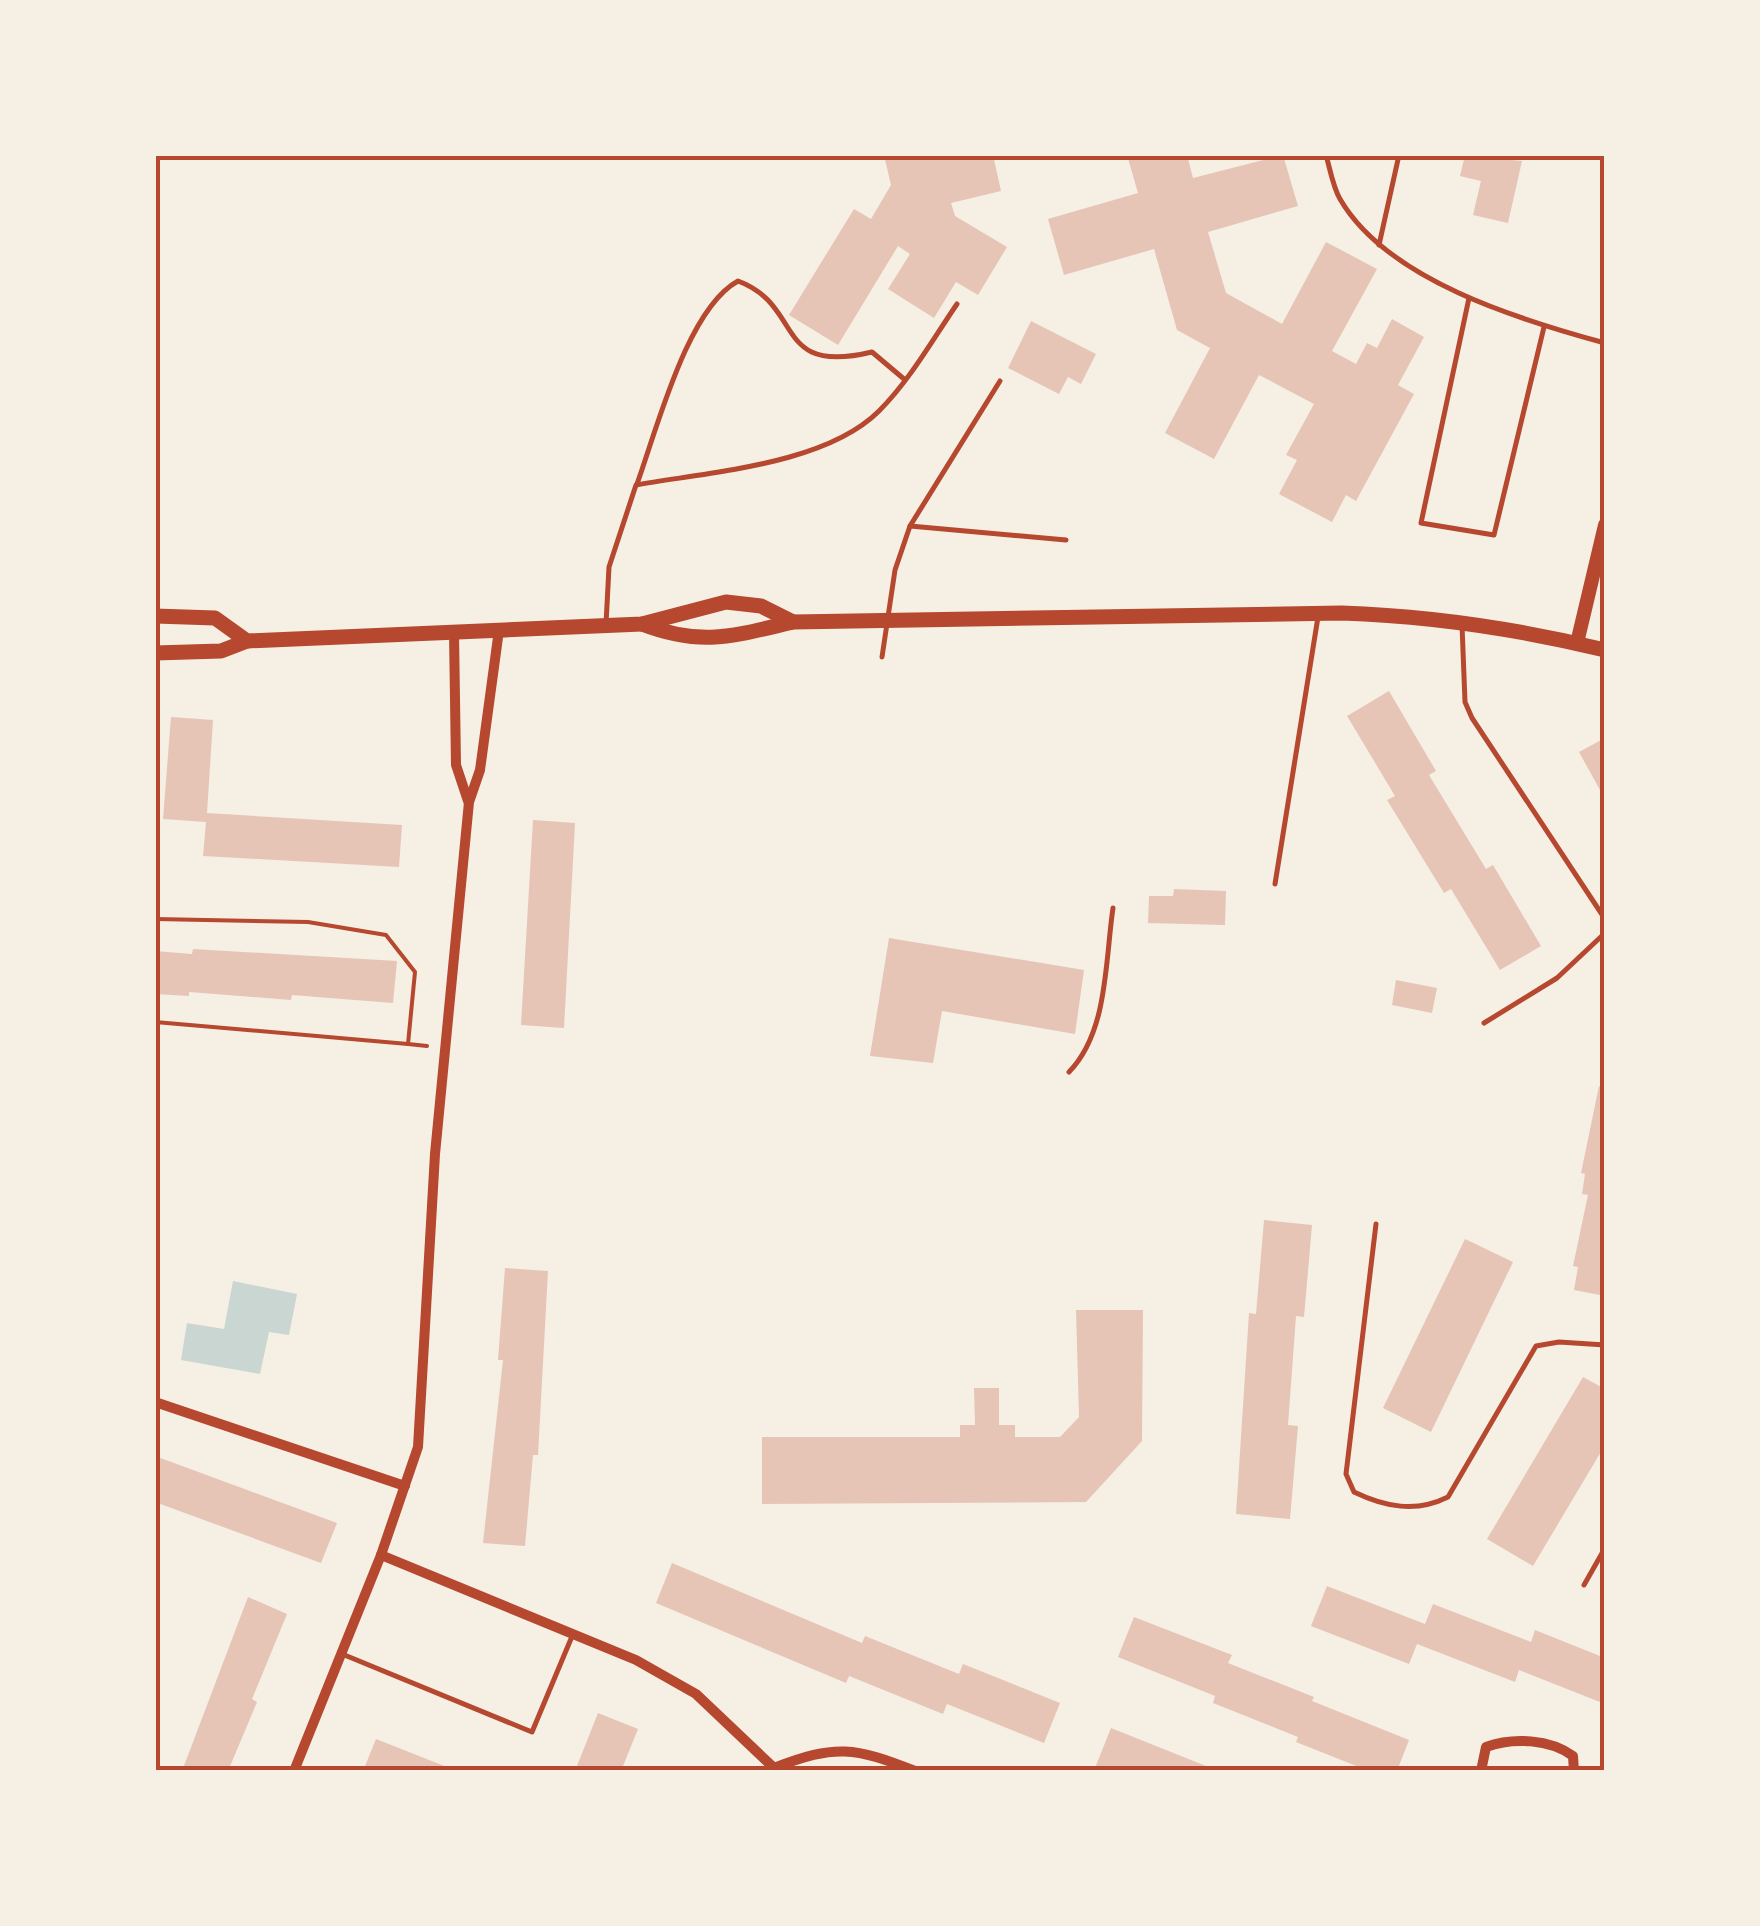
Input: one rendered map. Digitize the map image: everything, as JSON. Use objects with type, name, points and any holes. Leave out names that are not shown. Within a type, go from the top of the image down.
[{"type":"main road","points":[[155,652],[221,652],[247,641],[642,624],[726,602],[762,606],[793,622]]},
{"type":"main road","points":[[642,624],[680,638],[724,637],[793,622],[1318,614],[1462,622],[1605,650]]},
{"type":"main road","points":[[155,616],[215,618],[247,641]]},
{"type":"street","points":[[1577,643],[1605,524]]},
{"type":"street","points":[[294,1771],[381,1555],[418,1447],[435,1154],[469,802],[480,770],[499,630]]},
{"type":"street","points":[[454,633],[456,765],[469,802]]},
{"type":"street","points":[[155,1402],[404,1486]]},
{"type":"street","points":[[381,1555],[636,1660],[696,1694],[776,1769],[834,1748],[859,1749],[914,1771]]},
{"type":"street","points":[[1481,1771],[1486,1747],[1505,1740],[1560,1746],[1574,1756],[1574,1771]]},
{"type":"lane","points":[[1326,155],[1339,198],[1379,244],[1469,298],[1544,327],[1605,343]]},
{"type":"lane","points":[[1379,244],[1399,155]]},
{"type":"lane","points":[[606,627],[609,567],[636,485],[690,342],[721,290],[738,281],[761,290],[786,330],[808,352],[844,359],[872,352],[904,379]]},
{"type":"lane","points":[[1469,298],[1421,523],[1494,535],[1544,327]]},
{"type":"lane","points":[[636,485],[772,462],[829,441],[877,413],[957,304]]},
{"type":"lane","points":[[882,657],[895,570],[910,526],[1000,380]]},
{"type":"lane","points":[[910,526],[1066,540]]},
{"type":"lane","points":[[1275,884],[1318,614]]},
{"type":"lane","points":[[1462,622],[1465,702],[1472,718],[1605,919]]},
{"type":"lane","points":[[1069,1072],[1084,1056],[1094,1034],[1113,908]]},
{"type":"lane","points":[[1484,1023],[1557,978],[1605,933]]},
{"type":"lane","points":[[1376,1224],[1346,1474],[1354,1492],[1383,1506],[1432,1505],[1448,1497],[1536,1346],[1559,1342],[1605,1344]]},
{"type":"lane","points":[[1584,1585],[1605,1548]]},
{"type":"lane","points":[[342,1654],[532,1732],[574,1632]]},
{"type":"path","points":[[155,919],[308,922],[386,935],[415,972],[408,1044]]},
{"type":"path","points":[[155,1022],[447,1047]]},
{"type":"shaded area","points":[[233,1281],[297,1294],[289,1335],[269,1332],[260,1374],[181,1360],[187,1323],[224,1329]]},
{"type":"building","points":[[884,155],[993,155],[1001,191],[951,203],[955,216],[1007,247],[978,295],[956,282],[934,318],[888,289],[910,254],[898,246],[838,345],[789,315],[854,209],[871,219],[891,185]]},
{"type":"building","points":[[1127,155],[1187,155],[1193,178],[1283,155],[1298,206],[1208,232],[1226,293],[1282,324],[1326,242],[1377,269],[1332,351],[1356,364],[1367,343],[1377,348],[1392,319],[1424,337],[1398,385],[1414,394],[1356,501],[1346,495],[1332,522],[1279,494],[1297,460],[1286,455],[1314,404],[1259,375],[1214,459],[1165,433],[1210,348],[1177,330],[1154,249],[1064,275],[1048,219],[1138,193]]},
{"type":"building","points":[[1465,155],[1522,161],[1508,223],[1473,215],[1481,181],[1460,176]]},
{"type":"building","points":[[1031,321],[1096,354],[1081,384],[1068,377],[1059,394],[1008,368]]},
{"type":"building","points":[[1389,691],[1436,771],[1429,775],[1486,869],[1493,865],[1541,946],[1500,970],[1451,889],[1444,893],[1387,800],[1395,796],[1347,716]]},
{"type":"building","points":[[171,717],[213,720],[207,813],[402,825],[399,867],[203,856],[206,822],[163,819]]},
{"type":"building","points":[[1605,738],[1605,799],[1579,752]]},
{"type":"building","points":[[533,820],[575,823],[564,1028],[521,1025]]},
{"type":"building","points":[[1174,889],[1226,891],[1225,925],[1148,923],[1149,896],[1173,896]]},
{"type":"building","points":[[889,938],[1084,970],[1075,1034],[942,1011],[933,1063],[870,1056]]},
{"type":"building","points":[[193,949],[397,961],[393,1003],[292,995],[291,1000],[189,992],[189,996],[155,994],[155,951],[192,954]]},
{"type":"building","points":[[1396,980],[1437,988],[1432,1013],[1392,1005]]},
{"type":"building","points":[[1599,1086],[1605,1088],[1605,1296],[1574,1290],[1578,1267],[1573,1266],[1588,1195],[1582,1194],[1585,1174],[1581,1173]]},
{"type":"building","points":[[1264,1220],[1312,1225],[1304,1317],[1296,1316],[1288,1425],[1298,1426],[1290,1519],[1236,1514],[1249,1313],[1256,1314]]},
{"type":"building","points":[[1465,1239],[1513,1262],[1431,1432],[1383,1408]]},
{"type":"building","points":[[505,1268],[548,1271],[538,1455],[533,1455],[525,1546],[483,1543],[503,1360],[498,1360]]},
{"type":"building","points":[[1076,1310],[1143,1310],[1142,1441],[1086,1502],[762,1504],[762,1437],[960,1437],[960,1425],[975,1425],[974,1388],[999,1388],[999,1425],[1015,1425],[1015,1437],[1060,1437],[1079,1417]]},
{"type":"building","points":[[1583,1377],[1605,1389],[1605,1445],[1533,1566],[1487,1539]]},
{"type":"building","points":[[155,1456],[337,1523],[321,1563],[155,1502]]},
{"type":"building","points":[[672,1563],[862,1643],[865,1636],[959,1674],[963,1664],[1060,1703],[1044,1743],[947,1704],[943,1714],[849,1676],[846,1683],[656,1603]]},
{"type":"building","points":[[1327,1586],[1425,1624],[1433,1604],[1531,1642],[1535,1630],[1605,1658],[1605,1704],[1519,1670],[1515,1682],[1417,1644],[1409,1664],[1311,1626]]},
{"type":"building","points":[[248,1597],[287,1614],[252,1699],[257,1702],[228,1771],[182,1771]]},
{"type":"building","points":[[1134,1617],[1232,1655],[1228,1663],[1409,1740],[1397,1771],[1369,1771],[1296,1742],[1298,1737],[1213,1703],[1215,1696],[1118,1657]]},
{"type":"building","points":[[598,1713],[638,1729],[621,1771],[575,1771]]},
{"type":"building","points":[[1111,1728],[1206,1766],[1204,1771],[1095,1768]]},
{"type":"building","points":[[376,1739],[457,1771],[363,1771]]}]
